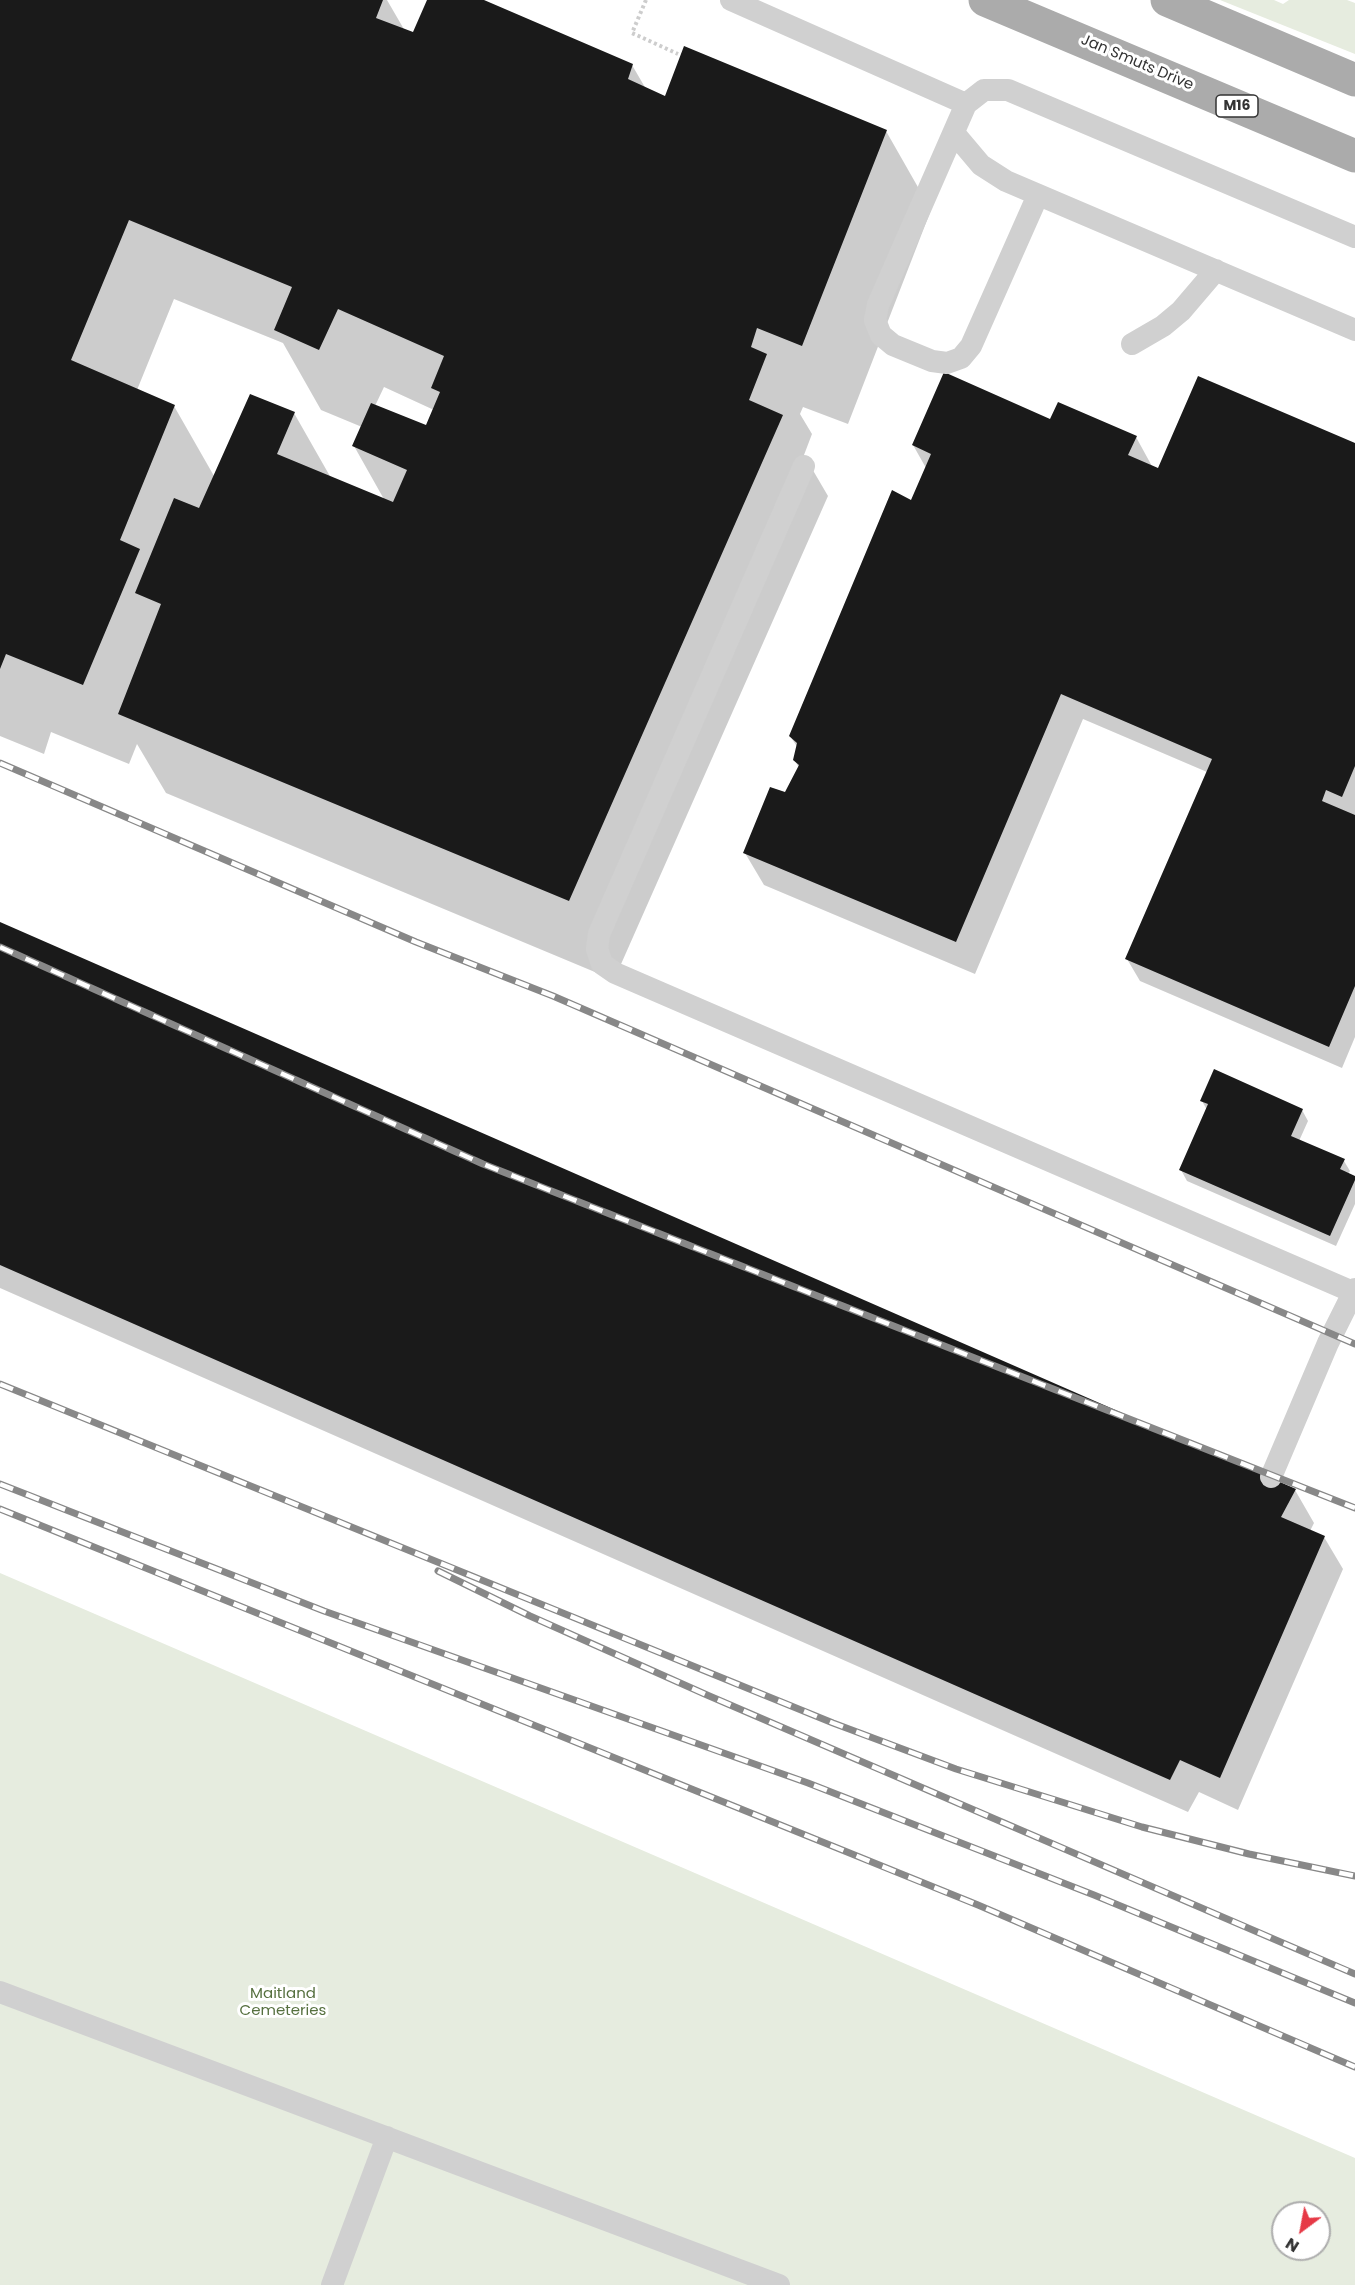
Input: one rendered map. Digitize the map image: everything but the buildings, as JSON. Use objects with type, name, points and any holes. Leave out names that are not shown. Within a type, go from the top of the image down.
[{"type":"main road","name":"Jan Smuts Drive","points":[[986,0],[1355,156]]},
{"type":"main road","points":[[1167,0],[1355,80]]},
{"type":"lane","points":[[731,0],[760,6],[966,104]]},
{"type":"lane","points":[[1038,195],[971,346],[961,358],[947,363],[932,361],[893,345],[881,335],[875,320],[878,305],[966,104],[984,90],[1008,90],[1355,237]]},
{"type":"lane","points":[[954,133],[981,165],[1005,181],[1355,330]]},
{"type":"lane","points":[[1132,344],[1163,326],[1181,311],[1216,270]]},
{"type":"lane","points":[[804,466],[599,934],[597,950],[603,964],[626,978],[1355,1291],[1328,1343],[1271,1477]]},
{"type":"lane","points":[[0,1992],[779,2285]]},
{"type":"lane","points":[[333,2285],[387,2138]]},
{"type":"path","points":[[646,0],[632,33],[678,54]]},
{"type":"green space","points":[[1220,0],[1274,0],[1283,4],[1289,0],[1347,0],[1355,3],[1355,54]]},
{"type":"green space","name":"Maitland Cemeteries","points":[[0,1573],[1355,2158],[1355,2285],[0,2285]]},
{"type":"railway","points":[[0,763],[416,942],[553,996],[1355,1344]]},
{"type":"railway","points":[[0,947],[483,1164],[1355,1508]]},
{"type":"railway","points":[[0,1384],[833,1723],[956,1769],[1142,1827],[1249,1854],[1355,1876]]},
{"type":"railway","points":[[0,1484],[324,1611],[808,1783],[1094,1895],[1355,2003]]},
{"type":"railway","points":[[0,1509],[978,1905],[1355,2067]]},
{"type":"railway","points":[[438,1571],[530,1616],[707,1695],[1355,1974]]}]
